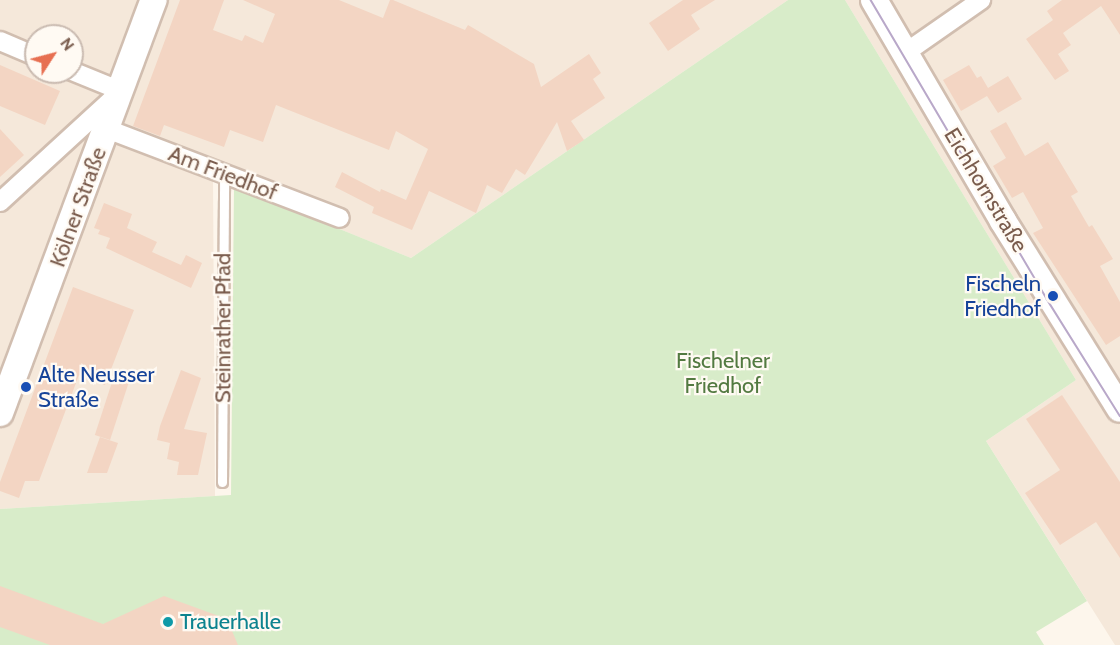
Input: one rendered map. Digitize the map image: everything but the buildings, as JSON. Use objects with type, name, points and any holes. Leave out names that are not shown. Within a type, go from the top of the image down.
[{"type":"street","name":"Kölner Straße","points":[[0,413],[154,0]]},
{"type":"street","name":"Eichhornstraße","points":[[874,0],[1009,231],[1120,409]]},
{"type":"street","points":[[905,53],[981,0]]},
{"type":"street","points":[[0,41],[24,51]]},
{"type":"street","points":[[0,201],[121,91],[84,76]]},
{"type":"street","name":"Am Friedhof","points":[[107,129],[340,218]]},
{"type":"lane","name":"Steinrather Pfad","points":[[222,482],[224,174]]},
{"type":"shaded area","points":[[0,0],[788,0],[411,258],[213,178],[215,496],[0,509]]},
{"type":"shaded area","points":[[845,0],[1120,0],[1120,645],[1115,645],[986,441],[1076,380]]},
{"type":"green space","name":"Fischelner Friedhof","points":[[788,0],[845,0],[1076,380],[986,441],[1087,601],[1036,632],[1044,645],[0,645],[0,509],[231,495],[234,186],[411,258]]},
{"type":"tram line","points":[[871,0],[1047,299],[1120,416]]},
{"type":"place","name":"Fischeln Friedhof","points":[[1053,296]]},
{"type":"place","name":"Alte Neusser Straße","points":[[26,387]]},
{"type":"place","name":"Trauerhalle","points":[[168,622]]}]
